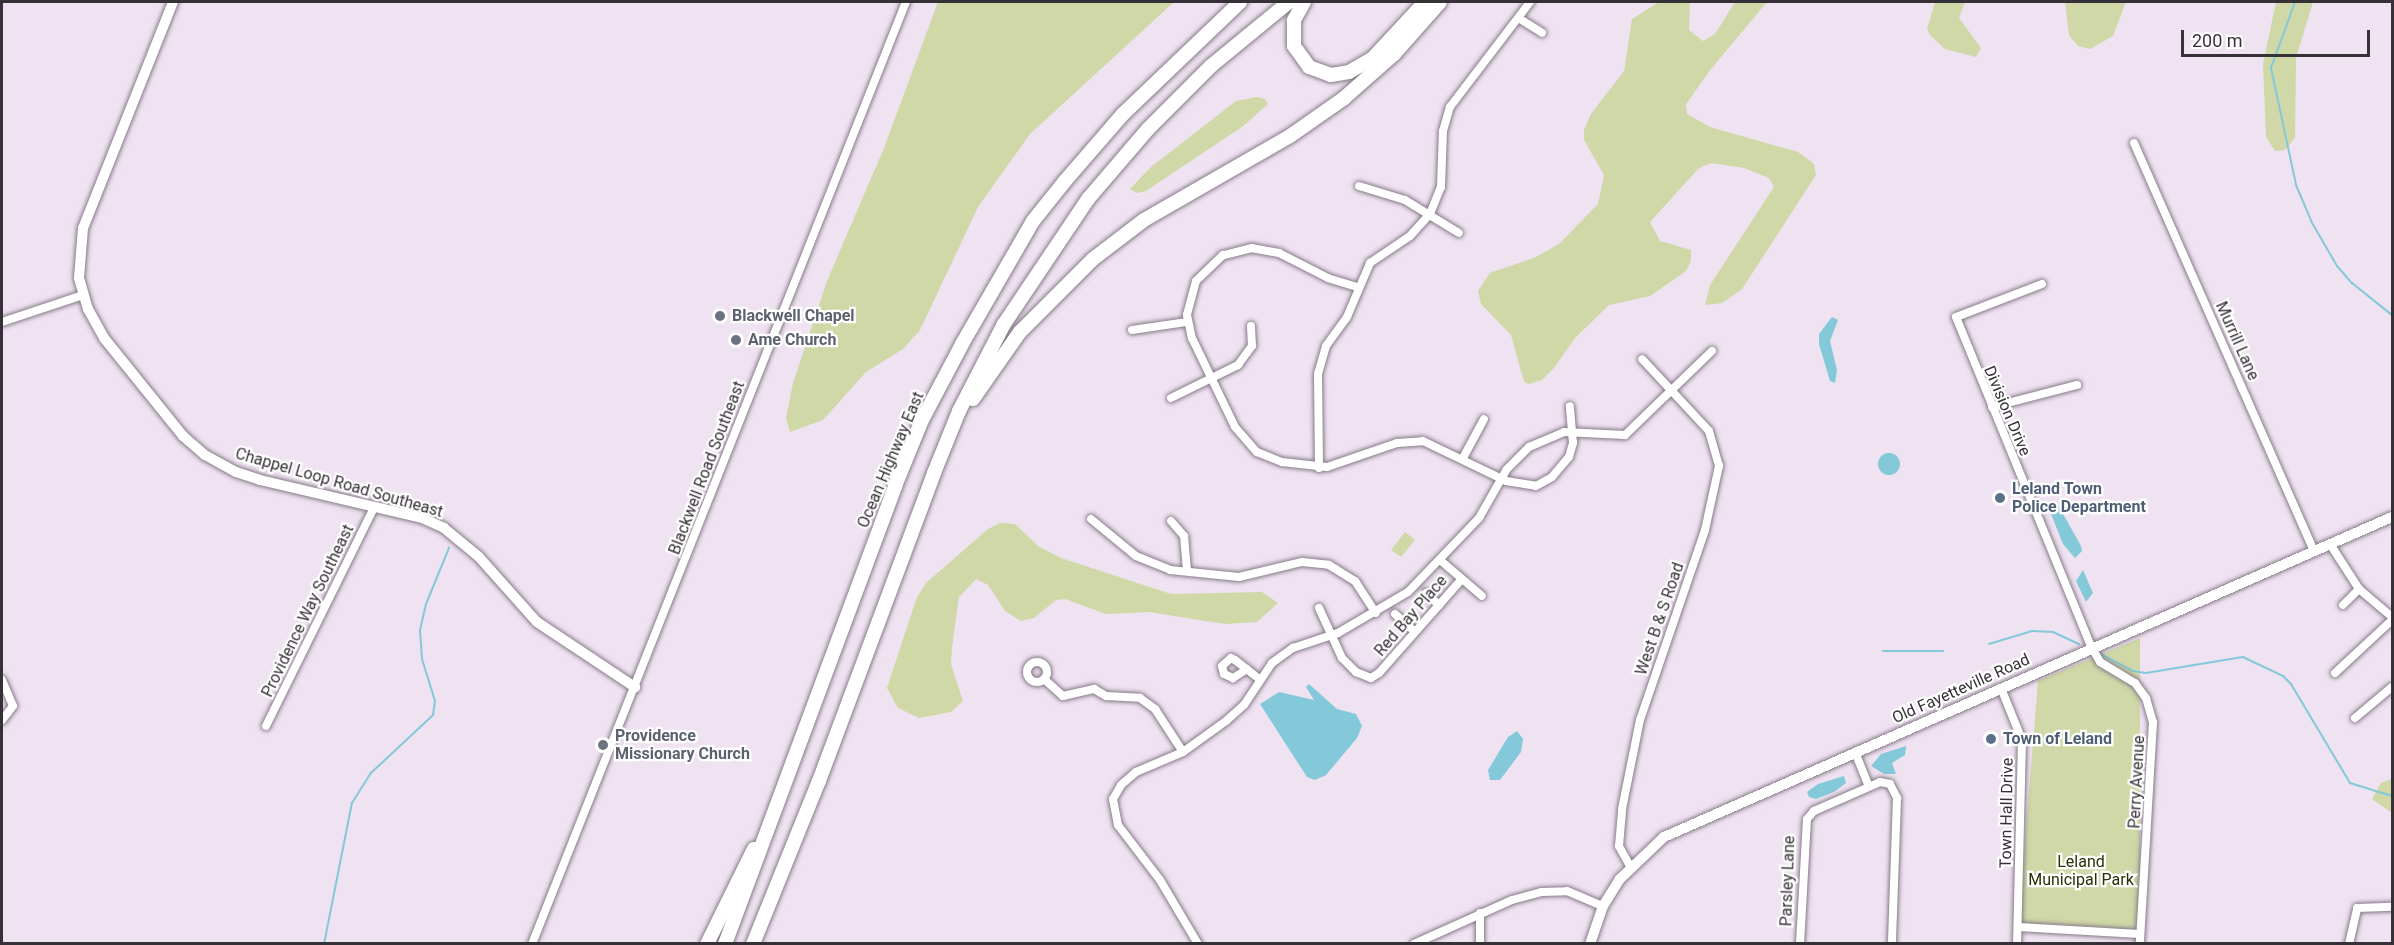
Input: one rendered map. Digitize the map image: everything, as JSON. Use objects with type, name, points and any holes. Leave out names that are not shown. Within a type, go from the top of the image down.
[{"type":"highway","points":[[1190,47],[1239,2]]},
{"type":"highway","points":[[1190,47],[1245,2]]},
{"type":"highway","points":[[753,944],[959,411],[1004,324],[1088,199],[1179,97],[1289,2]]},
{"type":"highway","points":[[1304,2],[1294,20],[1294,46],[1309,67],[1331,75],[1349,72],[1373,58],[1425,2]]},
{"type":"highway","points":[[934,473],[990,373],[1020,332],[1067,282],[1144,220],[1290,136],[1343,99],[1394,54],[1440,2]]},
{"type":"highway","name":"Ocean Highway East","points":[[725,944],[895,486],[922,420],[962,344],[1033,221],[1123,114],[1190,47]]},
{"type":"highway","points":[[707,944],[784,788]]},
{"type":"highway","points":[[759,944],[786,863]]},
{"type":"street","name":"Chappel Loop Road Southeast","points":[[173,2],[83,228],[78,262],[83,295],[112,350],[183,436],[205,455],[236,472],[374,507],[444,528],[479,557],[537,622],[635,687]]},
{"type":"street","name":"Blackwell Road Southeast","points":[[532,944],[906,2]]},
{"type":"street","points":[[1319,468],[1320,364],[1331,338],[1351,310],[1357,287],[1370,263],[1410,236],[1430,214],[1441,187],[1443,131],[1450,107],[1520,19],[1530,2]]},
{"type":"street","points":[[1520,19],[1542,33]]},
{"type":"street","name":"Murrill Lane","points":[[2134,143],[2314,551]]},
{"type":"street","points":[[1359,186],[1396,196],[1430,214],[1458,233]]},
{"type":"street","points":[[1357,287],[1328,278],[1279,253],[1242,249],[1223,255],[1202,273],[1189,298],[1187,322],[1235,427],[1251,447],[1271,459],[1319,468],[1335,466],[1406,441],[1433,444],[1501,479],[1524,486],[1548,481],[1569,457],[1572,432],[1570,406]]},
{"type":"street","name":"Division Drive","points":[[2043,284],[1956,317],[2092,648]]},
{"type":"street","points":[[2,322],[83,295]]},
{"type":"street","points":[[1132,330],[1187,322]]},
{"type":"street","points":[[1171,398],[1214,380],[1248,353],[1253,340],[1251,327]]},
{"type":"street","points":[[1198,944],[1161,880],[1118,825],[1113,807],[1116,791],[1136,772],[1183,752],[1244,705],[1259,679],[1272,663],[1293,648],[1331,637],[1376,613],[1408,592],[1484,512],[1501,479],[1529,447],[1572,432],[1625,435],[1671,394],[1712,351]]},
{"type":"street","name":"West B & S Road","points":[[1630,866],[1619,846],[1622,809],[1640,720],[1705,530],[1718,478],[1718,456],[1709,431],[1671,394],[1642,359]]},
{"type":"street","points":[[1992,408],[2077,385]]},
{"type":"street","points":[[1463,458],[1484,419]]},
{"type":"street","name":"Providence Way Southeast","points":[[266,726],[374,507]]},
{"type":"street","name":"Old Fayetteville Road","points":[[1590,944],[1603,906],[1630,866],[1651,846],[1679,829],[2392,517]]},
{"type":"street","points":[[1091,519],[1143,560],[1162,568],[1239,577],[1293,564],[1321,563],[1348,575],[1376,613]]},
{"type":"street","points":[[1171,521],[1184,536],[1186,571]]},
{"type":"street","points":[[2330,544],[2338,562],[2359,589],[2392,619],[2335,673]]},
{"type":"street","points":[[1440,560],[1482,596]]},
{"type":"street","name":"Red Bay Place","points":[[1331,637],[1352,668],[1371,678],[1462,579]]},
{"type":"street","points":[[2343,605],[2359,589]]},
{"type":"street","points":[[1426,593],[1439,605]]},
{"type":"street","points":[[1319,608],[1331,637]]},
{"type":"street","points":[[1395,614],[1415,632]]},
{"type":"street","name":"Perry Avenue","points":[[2092,648],[2100,662],[2135,683],[2146,698],[2153,722],[2140,944]]},
{"type":"street","points":[[1247,669],[1259,679]]},
{"type":"street","points":[[1044,678],[1063,696],[1094,688],[1106,696],[1140,698],[1155,709],[1183,752]]},
{"type":"street","points":[[2,681],[14,706],[2,720]]},
{"type":"street","points":[[2355,718],[2392,687]]},
{"type":"street","name":"Town Hall Drive","points":[[2001,688],[2022,740],[2017,944]]},
{"type":"street","points":[[1855,752],[1868,786],[1886,782],[1897,792],[1892,944]]},
{"type":"street","name":"Parsley Lane","points":[[1800,944],[1807,819],[1814,811],[1868,786]]},
{"type":"street","points":[[1414,944],[1480,913],[1542,892],[1567,891],[1603,906]]},
{"type":"street","points":[[2349,944],[2357,909],[2392,907]]},
{"type":"street","points":[[1480,913],[1480,944]]},
{"type":"street","points":[[2018,927],[2140,933]]},
{"type":"green space","points":[[938,2],[1174,2],[1030,134],[978,207],[920,330],[903,349],[866,372],[823,420],[790,432],[786,418],[793,383],[827,281],[884,148]]},
{"type":"green space","points":[[1659,2],[1690,2],[1689,30],[1703,41],[1715,34],[1735,2],[1767,2],[1711,69],[1686,104],[1687,114],[1710,127],[1798,152],[1814,164],[1816,175],[1742,289],[1722,303],[1705,305],[1710,285],[1774,187],[1769,178],[1744,168],[1711,163],[1699,168],[1650,222],[1660,241],[1691,250],[1691,261],[1686,271],[1650,296],[1609,305],[1575,338],[1554,368],[1542,380],[1529,384],[1524,382],[1511,335],[1481,304],[1478,291],[1490,273],[1536,257],[1559,244],[1598,204],[1604,175],[1584,140],[1584,130],[1591,114],[1624,71],[1632,19]]},
{"type":"green space","points":[[1935,2],[1965,2],[1959,18],[1981,48],[1976,57],[1945,49],[1930,35],[1927,29]]},
{"type":"green space","points":[[2065,2],[2126,2],[2113,36],[2090,49],[2078,46],[2069,35]]},
{"type":"green space","points":[[2276,2],[2313,2],[2296,58],[2295,138],[2285,150],[2275,151],[2266,137],[2263,64]]},
{"type":"green space","points":[[1257,97],[1265,99],[1268,104],[1242,127],[1146,191],[1137,193],[1130,189],[1151,167],[1236,101]]},
{"type":"green space","points":[[1000,523],[1015,524],[1038,546],[1061,558],[1171,594],[1262,592],[1278,603],[1257,622],[1225,624],[1149,612],[1106,614],[1065,599],[1056,600],[1034,618],[1021,621],[1005,611],[988,585],[976,579],[959,597],[952,647],[951,664],[963,701],[951,712],[919,718],[898,708],[887,688],[917,597],[926,583],[988,529]]},
{"type":"green space","points":[[1405,532],[1415,540],[1401,557],[1391,550]]},
{"type":"green space","name":"Leland Municipal Park","points":[[2140,638],[2140,934],[2018,927],[2038,681]]},
{"type":"green space","points":[[2392,779],[2392,813],[2372,799],[2381,783]]},
{"type":"water","points":[[1832,317],[1838,320],[1830,341],[1837,370],[1835,383],[1830,381],[1819,344],[1819,334]]},
{"type":"water","points":[[1889,453],[1897,456],[1900,464],[1897,472],[1889,475],[1881,472],[1878,464],[1881,456]]},
{"type":"water","points":[[2057,503],[2081,546],[2082,551],[2075,558],[2063,544],[2047,504]]},
{"type":"water","points":[[2083,570],[2093,593],[2086,602],[2076,581]]},
{"type":"water","points":[[1309,684],[1337,709],[1356,714],[1362,726],[1357,738],[1326,775],[1315,780],[1307,777],[1260,704],[1279,692],[1314,700],[1306,687]]},
{"type":"water","points":[[1517,731],[1523,739],[1521,752],[1500,780],[1490,780],[1488,770],[1508,737]]},
{"type":"water","points":[[1906,746],[1905,755],[1892,763],[1896,774],[1884,774],[1871,766],[1881,754]]},
{"type":"water","points":[[1844,776],[1846,783],[1834,792],[1816,799],[1809,797],[1807,792],[1818,784]]},
{"type":"waterway","points":[[2295,2],[2271,68],[2296,185],[2311,221],[2337,266],[2352,283],[2392,315]]},
{"type":"waterway","points":[[324,944],[352,803],[371,773],[433,715],[435,701],[422,659],[420,630],[426,604],[449,548]]},
{"type":"waterway","points":[[1989,644],[2032,631],[2053,632],[2079,644]]},
{"type":"waterway","points":[[1883,651],[1943,651]]},
{"type":"waterway","points":[[2099,653],[2133,671],[2146,673],[2243,657],[2283,676],[2291,684],[2350,783],[2392,796]]},
{"type":"place","name":"Blackwell Chapel","points":[[720,316]]},
{"type":"place","name":"Ame Church","points":[[736,340]]},
{"type":"place","name":"Leland Town Police Department","points":[[2000,498]]},
{"type":"place","name":"Town of Leland","points":[[1991,739]]},
{"type":"place","name":"Providence Missionary Church","points":[[603,745]]}]
